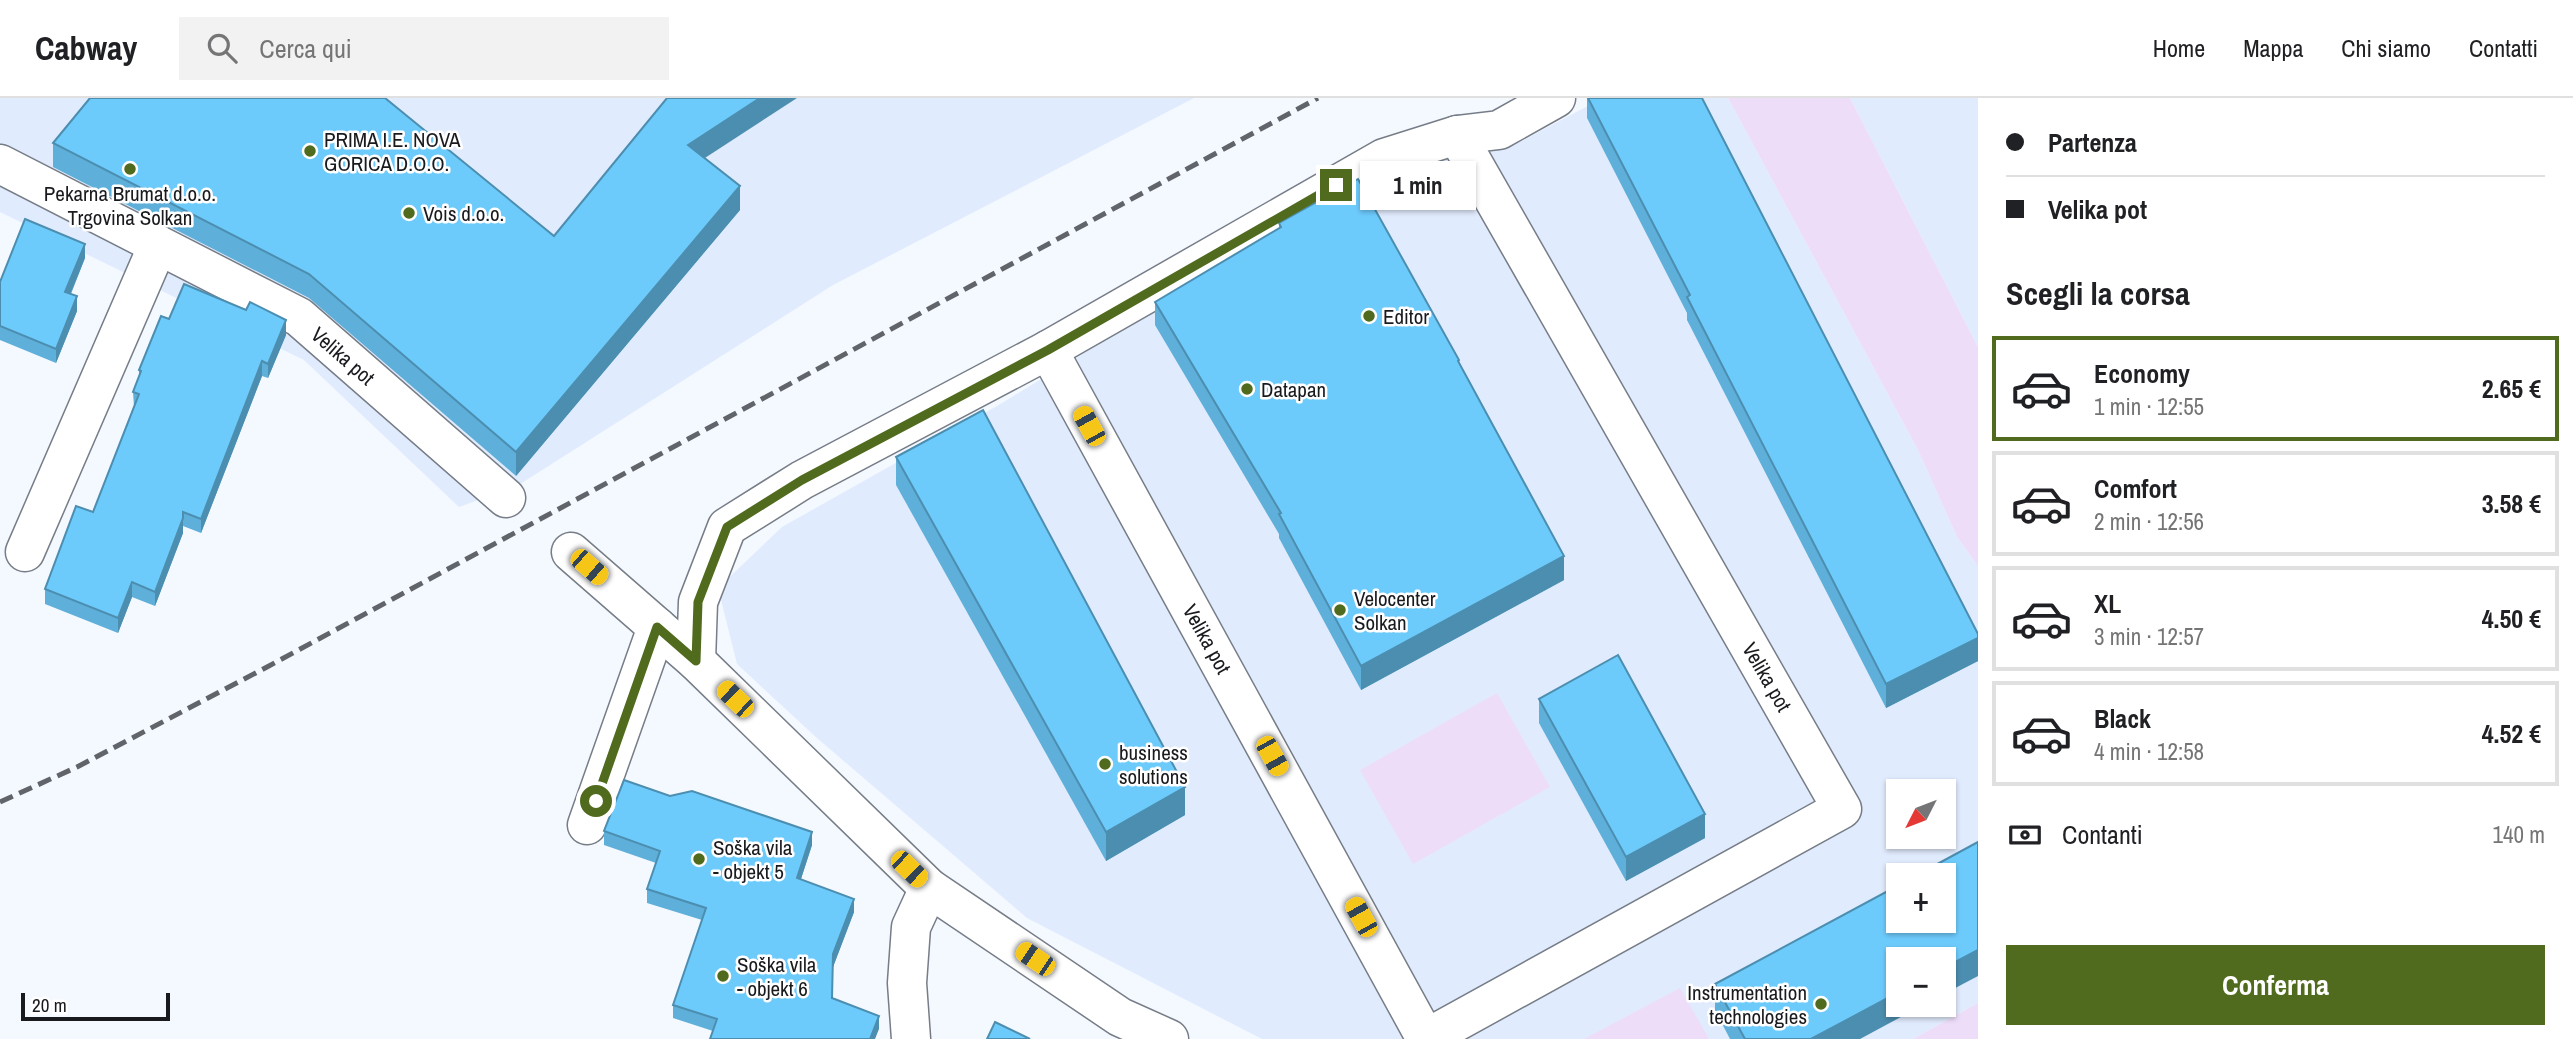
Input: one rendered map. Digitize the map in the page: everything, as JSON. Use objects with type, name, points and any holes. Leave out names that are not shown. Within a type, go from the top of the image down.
[{"type":"street","points":[[696,661],[698,602],[727,527],[802,480],[1048,350],[1384,158],[1457,135],[1499,130],[1556,98]]},
{"type":"street","name":"Velika pot","points":[[1048,350],[1427,1039],[1842,809],[1457,135]]},
{"type":"street","name":"Velika pot","points":[[0,164],[299,317],[506,498]]},
{"type":"street","points":[[25,552],[158,245]]},
{"type":"street","points":[[571,552],[696,661],[929,888],[1120,1017],[1169,1039]]},
{"type":"street","points":[[587,825],[657,627]]},
{"type":"street","points":[[911,1039],[907,983],[911,927],[929,888]]},
{"type":"shaded area","points":[[0,98],[1194,98],[833,285],[517,486],[459,507],[304,360],[0,212]]},
{"type":"shaded area","points":[[1603,98],[1728,98],[1918,450],[1957,537],[1978,566],[1978,1003],[1956,1015],[1956,947],[1886,947],[1886,1017],[1953,1017],[1913,1039],[1262,1039],[1027,918],[817,738],[737,664],[718,588],[782,527],[997,406],[1387,169],[1512,146]]},
{"type":"shaded area","points":[[1728,98],[1850,98],[1978,347],[1978,566],[1957,537],[1918,450]]},
{"type":"shaded area","points":[[1850,98],[1978,98],[1978,347]]},
{"type":"shaded area","points":[[1497,693],[1550,787],[1413,864],[1360,770]]},
{"type":"shaded area","points":[[1680,988],[1709,1039],[1584,1039]]},
{"type":"shaded area","points":[[1978,1003],[1978,1039],[1913,1039],[1956,1017]]},
{"type":"building","points":[[90,98],[385,98],[554,236],[667,98],[760,98],[688,145],[740,186],[516,452],[309,274],[53,143]]},
{"type":"building","points":[[1588,98],[1702,98],[1978,638],[1886,684]]},
{"type":"building","points":[[1358,179],[1564,556],[1361,666],[1279,514],[1281,513],[1155,302],[1281,227],[1279,223]]},
{"type":"building","points":[[25,219],[85,244],[65,292],[77,296],[56,349],[0,326],[0,282]]},
{"type":"building","points":[[184,284],[246,310],[250,302],[286,320],[268,364],[262,361],[201,519],[183,512],[155,592],[132,582],[118,618],[45,589],[76,506],[93,512],[139,394],[133,392],[141,371],[139,370],[161,316],[169,319]]},
{"type":"building","points":[[983,410],[1185,787],[1106,832],[896,457]]},
{"type":"building","points":[[1618,655],[1705,814],[1626,857],[1539,699]]},
{"type":"building","points":[[624,780],[670,796],[692,791],[812,832],[797,878],[854,899],[833,954],[832,998],[879,1016],[870,1039],[710,1039],[717,1019],[673,1005],[706,908],[647,889],[660,851],[604,831]]},
{"type":"building","points":[[1978,842],[1978,950],[1956,962],[1956,947],[1886,947],[1886,999],[1811,1039],[1745,1039],[1715,984],[1886,892],[1886,933],[1956,933],[1956,863],[1939,863]]},
{"type":"building","points":[[995,1022],[1030,1039],[987,1039]]},
{"type":"railway","points":[[0,802],[77,767],[267,667],[1318,98]]},
{"type":"place","name":"PRIMA I.E. NOVA GORICA D.O.O.","points":[[310,151]]},
{"type":"place","name":"Pekarna Brumat d.o.o. Trgovina Solkan","points":[[130,169]]},
{"type":"place","name":"Vois d.o.o.","points":[[409,213]]},
{"type":"place","name":"Editor","points":[[1369,316]]},
{"type":"place","name":"Datapan","points":[[1247,389]]},
{"type":"place","name":"Velocenter Solkan","points":[[1340,610]]},
{"type":"place","name":"business solutions","points":[[1105,764]]},
{"type":"place","name":"Soška vila - objekt 5","points":[[699,859]]},
{"type":"place","name":"Soška vila - objekt 6","points":[[723,976]]},
{"type":"place","name":"Instrumentation technologies","points":[[1821,1004]]},
{"type":"route","points":[[596,801],[657,627],[696,661],[698,602],[727,527],[802,480],[1048,350],[1336,185]]}]
